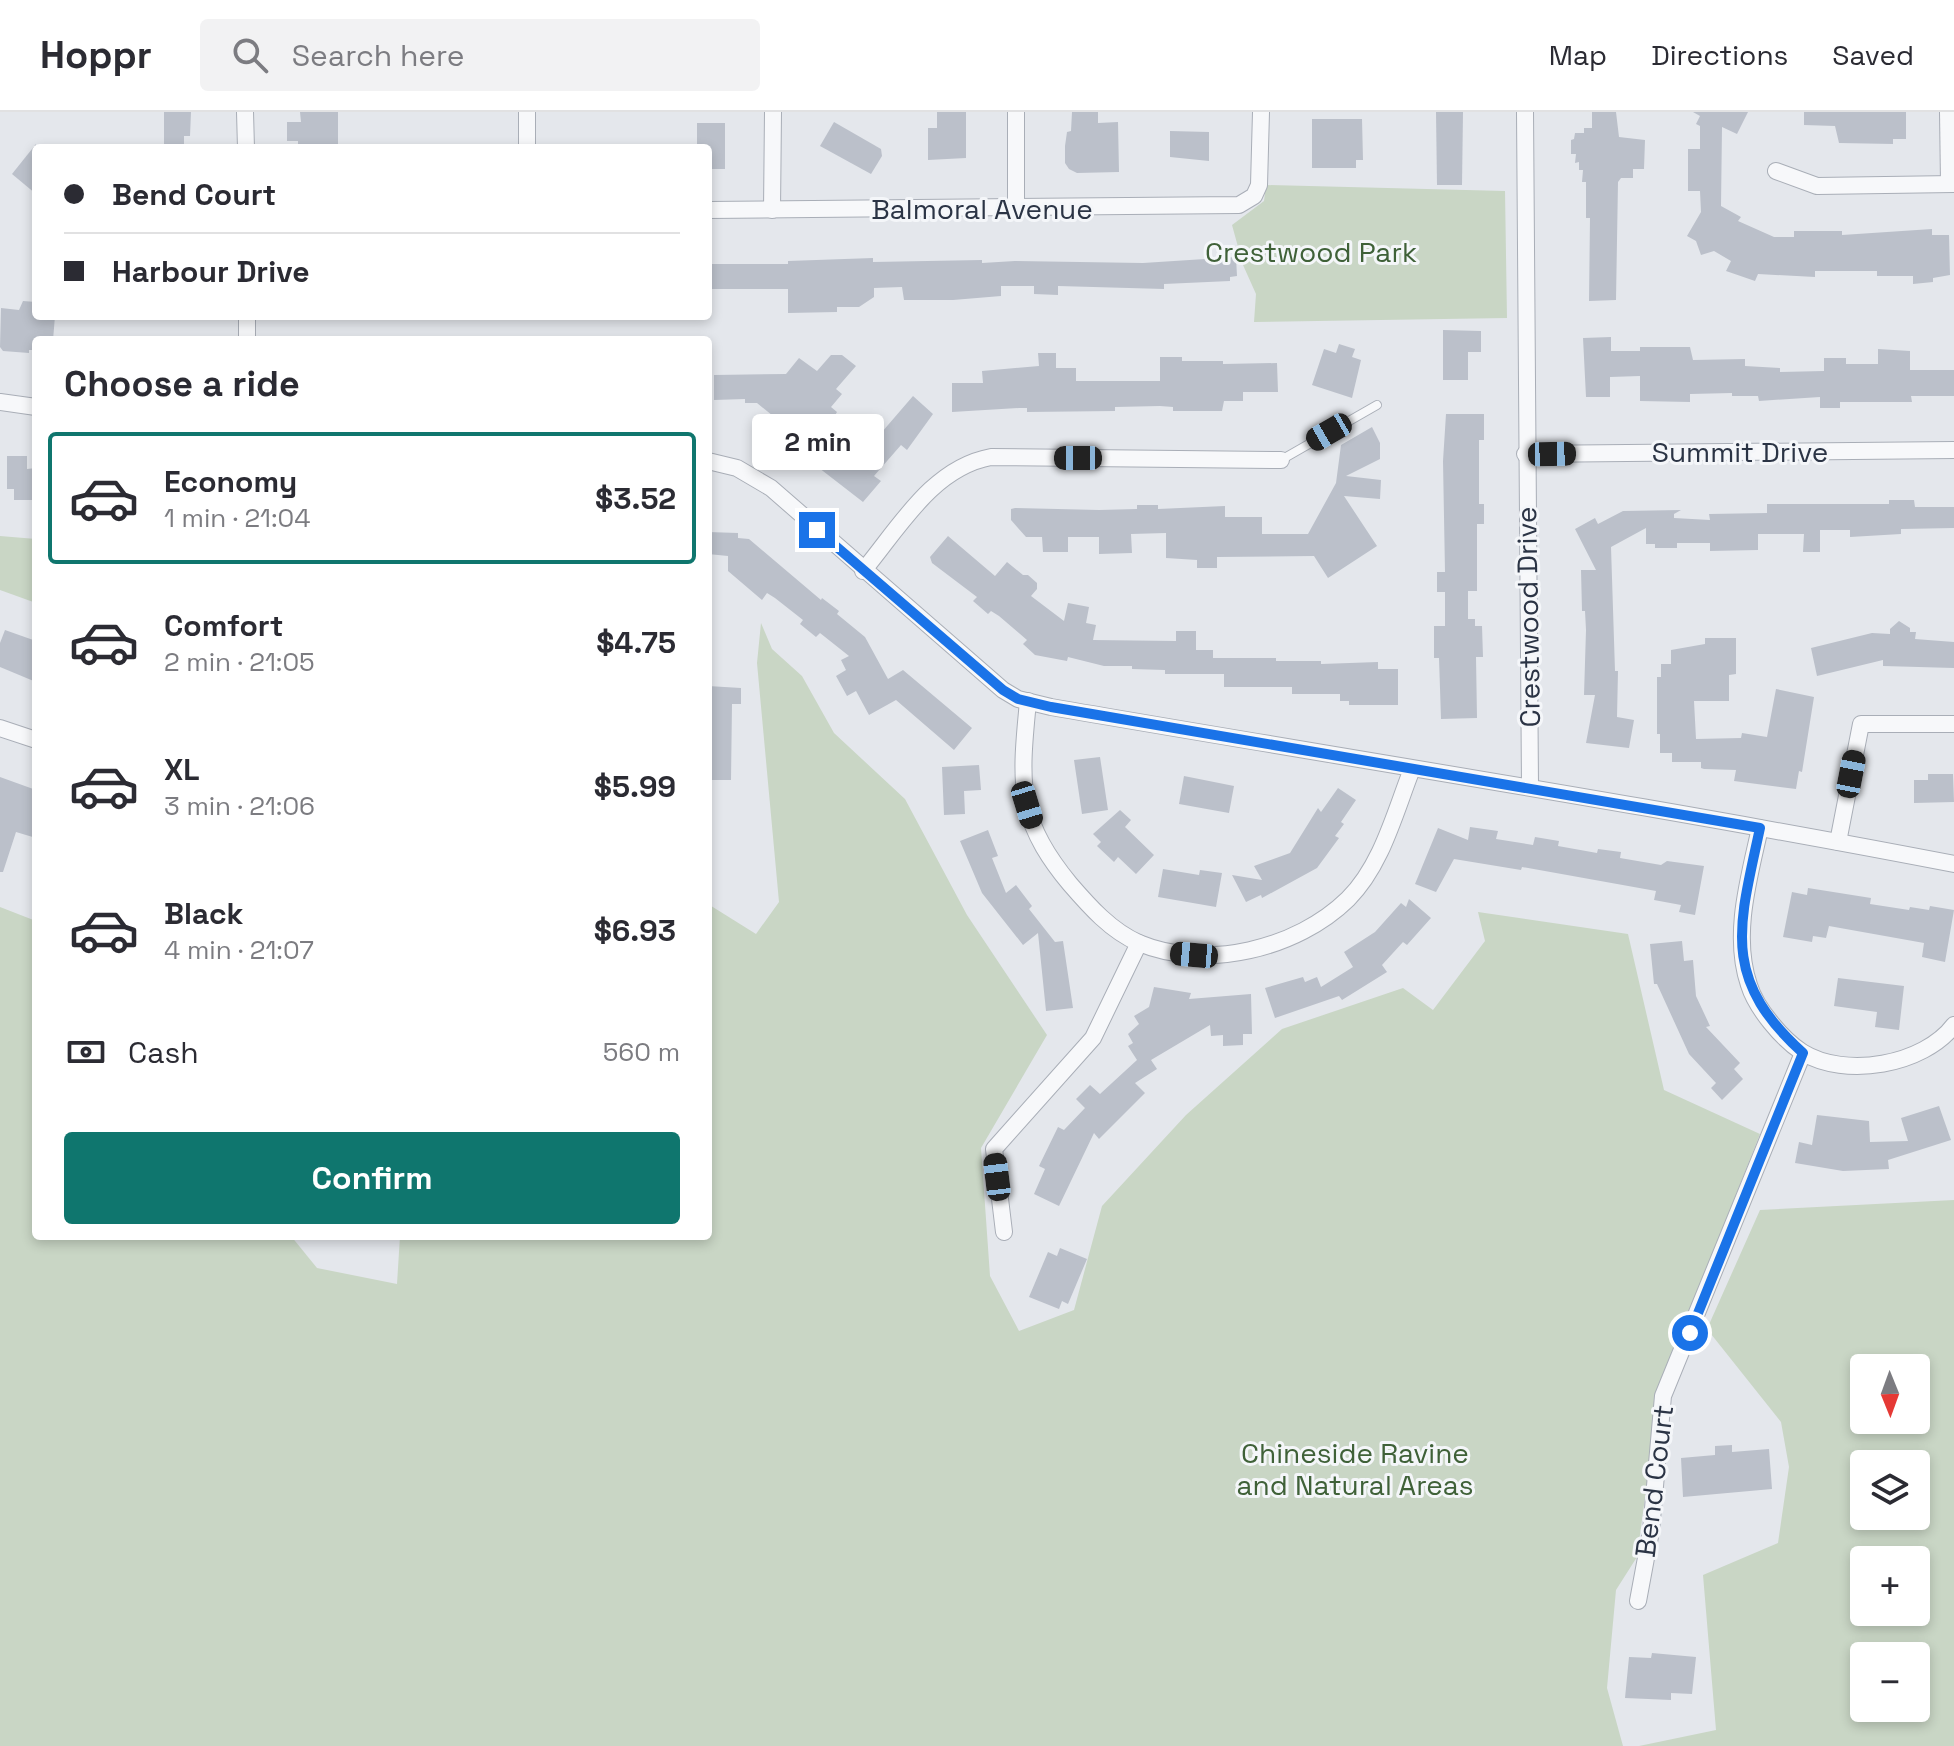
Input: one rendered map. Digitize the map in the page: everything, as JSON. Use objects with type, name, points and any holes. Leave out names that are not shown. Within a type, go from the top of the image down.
[{"type":"street","points":[[245,112],[246,144]]},
{"type":"street","points":[[527,112],[527,144]]},
{"type":"street","points":[[772,210],[773,112]]},
{"type":"street","points":[[1016,112],[1016,209]]},
{"type":"street","name":"Balmoral Avenue","points":[[712,210],[1239,205],[1254,196],[1261,172],[1261,112]]},
{"type":"street","name":"Crestwood Drive","points":[[1525,112],[1525,454],[1530,786]]},
{"type":"street","points":[[1776,171],[1817,186],[1952,184],[1948,112]]},
{"type":"street","points":[[0,402],[32,406]]},
{"type":"street","name":"Summit Drive","points":[[1525,454],[1954,450]]},
{"type":"street","points":[[863,571],[940,480],[973,460],[991,457],[1281,460]]},
{"type":"street","points":[[712,462],[737,468],[771,488],[1003,690],[1028,701],[1412,769],[1530,786],[1954,864]]},
{"type":"street","points":[[1028,701],[1025,790],[1038,835],[1058,870],[1083,900],[1121,933],[1139,943],[1178,953],[1222,954],[1265,946],[1317,923],[1350,898],[1370,869],[1412,769]]},
{"type":"street","points":[[1838,842],[1861,724],[1954,724]]},
{"type":"street","points":[[0,728],[32,739]]},
{"type":"street","points":[[1760,828],[1743,926],[1745,968],[1756,1001],[1803,1053],[1836,1062],[1884,1064],[1922,1052],[1942,1039],[1954,1025]]},
{"type":"street","points":[[1004,1232],[994,1149],[1093,1038],[1139,943]]},
{"type":"street","name":"Bend Court","points":[[1638,1601],[1651,1531],[1663,1396],[1803,1053]]},
{"type":"lane","points":[[1281,460],[1377,405]]},
{"type":"green space","name":"Crestwood Park","points":[[1266,185],[1505,191],[1507,318],[1254,322],[1256,294],[1243,265],[1232,225],[1264,201]]},
{"type":"green space","points":[[0,536],[32,539],[32,602],[0,590]]},
{"type":"green space","name":"Chineside Ravine and Natural Areas","points":[[761,623],[772,649],[802,676],[834,733],[905,799],[967,915],[1047,1035],[981,1148],[990,1276],[1019,1331],[1074,1310],[1102,1206],[1186,1115],[1282,1029],[1403,988],[1433,1010],[1485,941],[1478,912],[1628,934],[1664,1090],[1760,1134],[1660,1386],[1637,1557],[1616,1590],[1607,1688],[1623,1746],[0,1746],[0,907],[32,919],[32,1240],[294,1240],[317,1268],[397,1284],[400,1240],[712,1240],[712,906],[756,934],[779,902],[757,663]]},
{"type":"green space","points":[[1954,1200],[1954,1746],[1639,1746],[1716,1730],[1703,1575],[1778,1543],[1789,1467],[1781,1422],[1707,1329],[1760,1210]]},
{"type":"building","points":[[164,112],[191,112],[190,136],[184,136],[184,144],[164,144]]},
{"type":"building","points":[[300,112],[338,112],[338,144],[287,141],[287,122],[301,122]]},
{"type":"building","points":[[937,112],[966,112],[966,158],[928,160],[928,128],[937,128]]},
{"type":"building","points":[[1072,112],[1098,112],[1098,123],[1118,122],[1119,172],[1077,173],[1069,169],[1065,163],[1065,146],[1067,132],[1071,131]]},
{"type":"building","points":[[1436,112],[1463,112],[1462,185],[1437,185]]},
{"type":"building","points":[[1592,112],[1616,112],[1619,137],[1645,140],[1644,169],[1633,169],[1633,178],[1621,178],[1618,182],[1616,300],[1589,301],[1590,218],[1586,218],[1586,182],[1582,182],[1583,170],[1579,170],[1579,162],[1575,163],[1576,154],[1571,154],[1571,140],[1575,133],[1584,133],[1584,128],[1592,128]]},
{"type":"building","points":[[1693,112],[1748,112],[1737,134],[1722,127],[1721,206],[1741,217],[1738,221],[1774,237],[1794,237],[1794,231],[1842,231],[1842,235],[1932,229],[1932,235],[1949,235],[1950,275],[1933,278],[1933,282],[1913,284],[1913,276],[1877,276],[1877,271],[1815,271],[1815,277],[1758,274],[1755,281],[1726,271],[1731,261],[1714,251],[1701,255],[1696,241],[1687,236],[1701,212],[1700,191],[1688,191],[1688,149],[1700,149],[1700,126],[1696,124],[1700,116]]},
{"type":"building","points":[[1804,112],[1906,112],[1906,139],[1893,139],[1893,144],[1839,143],[1835,126],[1804,125]]},
{"type":"building","points":[[1312,119],[1362,119],[1363,160],[1356,160],[1356,168],[1312,168]]},
{"type":"building","points":[[834,122],[881,149],[882,156],[871,174],[820,146]]},
{"type":"building","points":[[697,123],[725,123],[725,169],[712,169],[712,144],[697,144]]},
{"type":"building","points":[[1170,131],[1209,132],[1209,161],[1170,157]]},
{"type":"building","points":[[32,149],[32,191],[12,174]]},
{"type":"building","points":[[1236,257],[1237,276],[1230,277],[1230,281],[1164,284],[1164,289],[1058,286],[1058,295],[1034,294],[1034,286],[1001,286],[1001,296],[953,300],[904,300],[902,287],[874,288],[874,297],[859,307],[837,307],[837,312],[788,313],[788,289],[712,289],[712,264],[788,264],[788,261],[873,258],[873,262],[982,260],[982,263],[1143,263]]},
{"type":"building","points":[[23,301],[32,302],[32,320],[55,320],[53,336],[32,336],[32,350],[29,353],[3,351],[0,347],[1,308],[19,310]]},
{"type":"building","points":[[1443,330],[1481,331],[1481,352],[1468,352],[1468,380],[1443,380]]},
{"type":"building","points":[[1611,337],[1611,351],[1640,351],[1640,347],[1690,347],[1693,360],[1745,359],[1745,366],[1780,368],[1780,372],[1824,371],[1824,358],[1846,358],[1846,364],[1878,364],[1878,349],[1910,351],[1910,370],[1954,370],[1954,396],[1911,396],[1912,402],[1840,402],[1840,408],[1820,408],[1820,397],[1759,401],[1758,396],[1732,396],[1732,393],[1690,394],[1690,402],[1640,401],[1640,376],[1610,377],[1610,397],[1586,397],[1583,338]]},
{"type":"building","points":[[1339,344],[1355,349],[1352,357],[1361,360],[1352,398],[1312,385],[1324,349],[1336,353]]},
{"type":"building","points":[[1038,353],[1056,353],[1056,368],[1076,368],[1076,381],[1160,381],[1160,357],[1182,357],[1182,361],[1223,361],[1223,364],[1277,363],[1278,392],[1243,392],[1243,401],[1224,401],[1222,411],[1173,411],[1173,407],[1160,406],[1115,407],[1115,411],[1027,412],[1027,408],[1019,408],[952,412],[952,383],[983,383],[982,371],[1039,366]]},
{"type":"building","points":[[831,355],[842,355],[856,366],[836,389],[842,394],[831,407],[837,412],[824,434],[857,461],[913,396],[933,414],[907,450],[901,445],[874,476],[881,481],[863,502],[770,430],[778,420],[757,403],[745,403],[745,399],[714,400],[714,375],[786,374],[799,358],[817,371]]},
{"type":"building","points":[[1446,414],[1484,414],[1484,440],[1479,440],[1479,504],[1484,504],[1484,524],[1477,524],[1477,591],[1468,591],[1468,619],[1475,619],[1475,626],[1482,626],[1483,657],[1476,657],[1477,718],[1441,719],[1439,658],[1434,658],[1434,626],[1445,626],[1445,592],[1437,592],[1437,572],[1445,572],[1443,461]]},
{"type":"building","points":[[1372,427],[1380,443],[1380,459],[1346,476],[1381,480],[1380,499],[1344,496],[1377,546],[1328,578],[1314,556],[1217,557],[1217,568],[1197,568],[1197,560],[1166,558],[1166,533],[1131,534],[1132,553],[1099,554],[1099,537],[1068,537],[1068,552],[1043,552],[1042,537],[1026,537],[1011,520],[1011,509],[1015,508],[1099,510],[1137,509],[1137,505],[1158,505],[1158,509],[1225,506],[1225,517],[1262,517],[1262,534],[1308,534],[1336,483],[1341,445]]},
{"type":"building","points":[[7,456],[27,456],[27,469],[32,468],[32,500],[14,500],[14,489],[7,489]]},
{"type":"building","points":[[1889,500],[1914,500],[1915,507],[1954,507],[1954,528],[1901,529],[1901,534],[1850,537],[1850,530],[1820,530],[1820,552],[1803,552],[1804,534],[1758,534],[1758,550],[1710,551],[1710,543],[1677,543],[1677,548],[1655,548],[1655,544],[1646,544],[1646,528],[1611,547],[1615,671],[1618,671],[1617,717],[1634,720],[1629,748],[1586,743],[1595,695],[1584,695],[1586,630],[1585,611],[1582,611],[1581,570],[1596,570],[1575,529],[1595,518],[1598,524],[1623,511],[1681,510],[1674,514],[1674,518],[1710,520],[1709,514],[1767,513],[1767,504],[1889,504]]},
{"type":"building","points":[[712,532],[738,533],[738,538],[749,539],[821,600],[839,611],[837,614],[865,637],[888,679],[903,670],[972,728],[954,750],[896,700],[869,715],[856,691],[847,696],[836,676],[846,670],[841,660],[849,656],[820,633],[816,637],[800,624],[803,620],[775,598],[767,593],[762,600],[728,571],[728,556],[712,554]]},
{"type":"building","points":[[948,536],[995,576],[1007,562],[1023,575],[1028,575],[1037,583],[1037,589],[1031,596],[1064,621],[1068,603],[1089,607],[1086,623],[1096,625],[1093,640],[1176,641],[1176,631],[1196,631],[1196,650],[1213,650],[1213,658],[1276,658],[1276,661],[1321,661],[1321,664],[1378,662],[1378,669],[1398,669],[1398,705],[1349,705],[1349,701],[1340,701],[1340,694],[1292,694],[1292,687],[1224,687],[1224,674],[1165,674],[1165,670],[1104,666],[1068,657],[1067,661],[1035,655],[1023,644],[1027,640],[999,616],[991,611],[988,614],[973,601],[977,597],[932,563],[930,557]]},
{"type":"building","points":[[1899,621],[1910,628],[1910,632],[1916,632],[1915,639],[1954,642],[1954,668],[1883,666],[1883,660],[1817,676],[1811,648],[1872,633],[1890,634],[1890,629]]},
{"type":"building","points":[[5,630],[32,640],[32,680],[0,667],[0,643]]},
{"type":"building","points":[[1705,638],[1736,638],[1736,674],[1729,675],[1729,701],[1694,701],[1696,739],[1741,738],[1742,733],[1767,737],[1776,689],[1814,697],[1802,772],[1799,771],[1796,789],[1734,781],[1736,770],[1704,769],[1701,762],[1672,762],[1672,753],[1660,753],[1657,677],[1661,677],[1661,664],[1671,664],[1671,650],[1705,644]]},
{"type":"building","points":[[712,686],[741,688],[741,704],[732,704],[731,780],[712,780]]},
{"type":"building","points":[[1100,757],[1108,810],[1082,814],[1074,760]]},
{"type":"building","points":[[979,765],[981,790],[964,791],[965,814],[944,815],[942,767]]},
{"type":"building","points":[[1928,774],[1953,774],[1954,802],[1914,803],[1914,780],[1928,780]]},
{"type":"building","points":[[1184,776],[1234,786],[1229,813],[1179,804]]},
{"type":"building","points":[[0,777],[32,789],[32,837],[16,832],[3,872],[0,872]]},
{"type":"building","points":[[1338,788],[1356,800],[1341,822],[1344,824],[1335,836],[1339,838],[1317,868],[1262,898],[1261,895],[1246,902],[1232,875],[1262,880],[1254,866],[1290,853],[1318,808],[1321,812]]},
{"type":"building","points":[[1120,810],[1131,820],[1125,827],[1154,855],[1136,874],[1118,857],[1114,862],[1097,846],[1101,842],[1093,834]]},
{"type":"building","points":[[1470,827],[1498,831],[1496,839],[1533,845],[1535,837],[1559,841],[1558,846],[1597,853],[1598,849],[1621,852],[1620,858],[1661,865],[1667,861],[1704,866],[1695,915],[1679,912],[1681,905],[1654,900],[1656,891],[1522,867],[1521,870],[1454,859],[1436,892],[1415,884],[1438,828],[1468,840]]},
{"type":"building","points":[[988,830],[998,856],[992,858],[1006,893],[1016,885],[1032,906],[1029,909],[1055,942],[1063,941],[1073,1008],[1046,1011],[1038,933],[1023,945],[982,893],[960,841]]},
{"type":"building","points":[[1163,869],[1199,875],[1200,870],[1222,873],[1216,907],[1158,897]]},
{"type":"building","points":[[1808,888],[1871,898],[1870,904],[1909,910],[1910,907],[1929,910],[1930,906],[1954,910],[1945,962],[1922,957],[1924,943],[1829,926],[1826,938],[1813,936],[1812,942],[1783,937],[1792,892],[1807,895]]},
{"type":"building","points":[[1409,899],[1431,918],[1407,945],[1403,942],[1382,965],[1387,972],[1342,1000],[1339,996],[1275,1018],[1265,988],[1303,977],[1305,982],[1317,977],[1321,987],[1353,967],[1344,952],[1375,932],[1401,903],[1406,907]]},
{"type":"building","points":[[1682,941],[1684,961],[1693,960],[1696,996],[1710,1026],[1706,1027],[1740,1063],[1734,1069],[1743,1079],[1722,1100],[1711,1088],[1716,1083],[1689,1054],[1657,984],[1654,984],[1650,944]]},
{"type":"building","points":[[1838,978],[1904,986],[1899,1030],[1875,1027],[1877,1012],[1834,1006]]},
{"type":"building","points":[[1154,987],[1191,993],[1189,999],[1251,994],[1252,1034],[1243,1034],[1243,1045],[1223,1046],[1223,1035],[1211,1036],[1210,1025],[1151,1060],[1157,1069],[1135,1083],[1145,1093],[1099,1139],[1094,1133],[1059,1206],[1034,1194],[1045,1169],[1039,1166],[1058,1127],[1064,1130],[1085,1108],[1076,1099],[1090,1085],[1100,1094],[1137,1060],[1128,1046],[1133,1043],[1128,1034],[1139,1024],[1134,1016],[1149,1007]]},
{"type":"building","points":[[1939,1106],[1951,1140],[1888,1160],[1889,1169],[1843,1171],[1795,1163],[1799,1142],[1812,1145],[1817,1115],[1869,1121],[1870,1142],[1908,1141],[1901,1118]]},
{"type":"building","points":[[1060,1248],[1087,1259],[1068,1304],[1062,1301],[1059,1309],[1029,1297],[1048,1252],[1057,1256]]},
{"type":"building","points":[[1732,1445],[1732,1452],[1769,1449],[1772,1489],[1683,1497],[1681,1458],[1715,1455],[1715,1446]]},
{"type":"building","points":[[1652,1653],[1696,1657],[1692,1694],[1671,1693],[1671,1700],[1625,1698],[1629,1657],[1651,1658]]},
{"type":"route","points":[[817,530],[1003,690],[1018,699],[1760,828],[1743,926],[1745,968],[1756,1001],[1803,1053],[1690,1333]]}]
